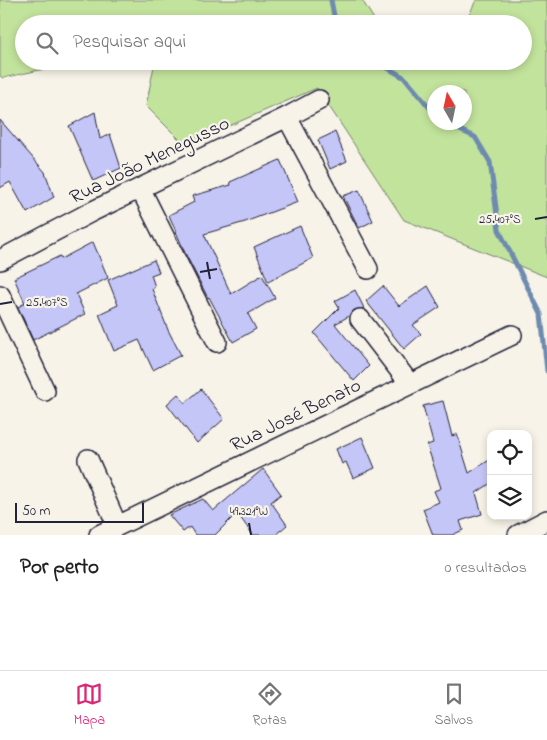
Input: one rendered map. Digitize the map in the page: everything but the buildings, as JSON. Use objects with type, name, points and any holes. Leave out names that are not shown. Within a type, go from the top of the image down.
[{"type":"street","name":"Rua João Menegusso","points":[[0,260],[140,188],[319,100]]},
{"type":"street","points":[[287,117],[368,269]]},
{"type":"street","points":[[140,188],[217,342]]},
{"type":"street","points":[[0,295],[45,391]]},
{"type":"street","points":[[360,319],[410,384]]},
{"type":"street","name":"Rua José Benato","points":[[99,535],[512,335]]},
{"type":"street","points":[[88,459],[117,526]]},
{"type":"street","points":[[518,535],[547,520]]},
{"type":"green space","points":[[0,0],[362,0],[371,15],[15,15],[15,70],[40,70],[3,78],[0,76]]},
{"type":"green space","points":[[476,0],[547,0],[547,277],[404,220],[317,88],[185,145],[146,106],[153,70],[532,70],[532,15],[469,15]]},
{"type":"waterway","points":[[331,0],[334,15]]},
{"type":"waterway","points":[[391,70],[405,78],[427,105]]},
{"type":"waterway","points":[[460,130],[475,137],[490,162],[499,230],[541,314],[547,371]]}]
